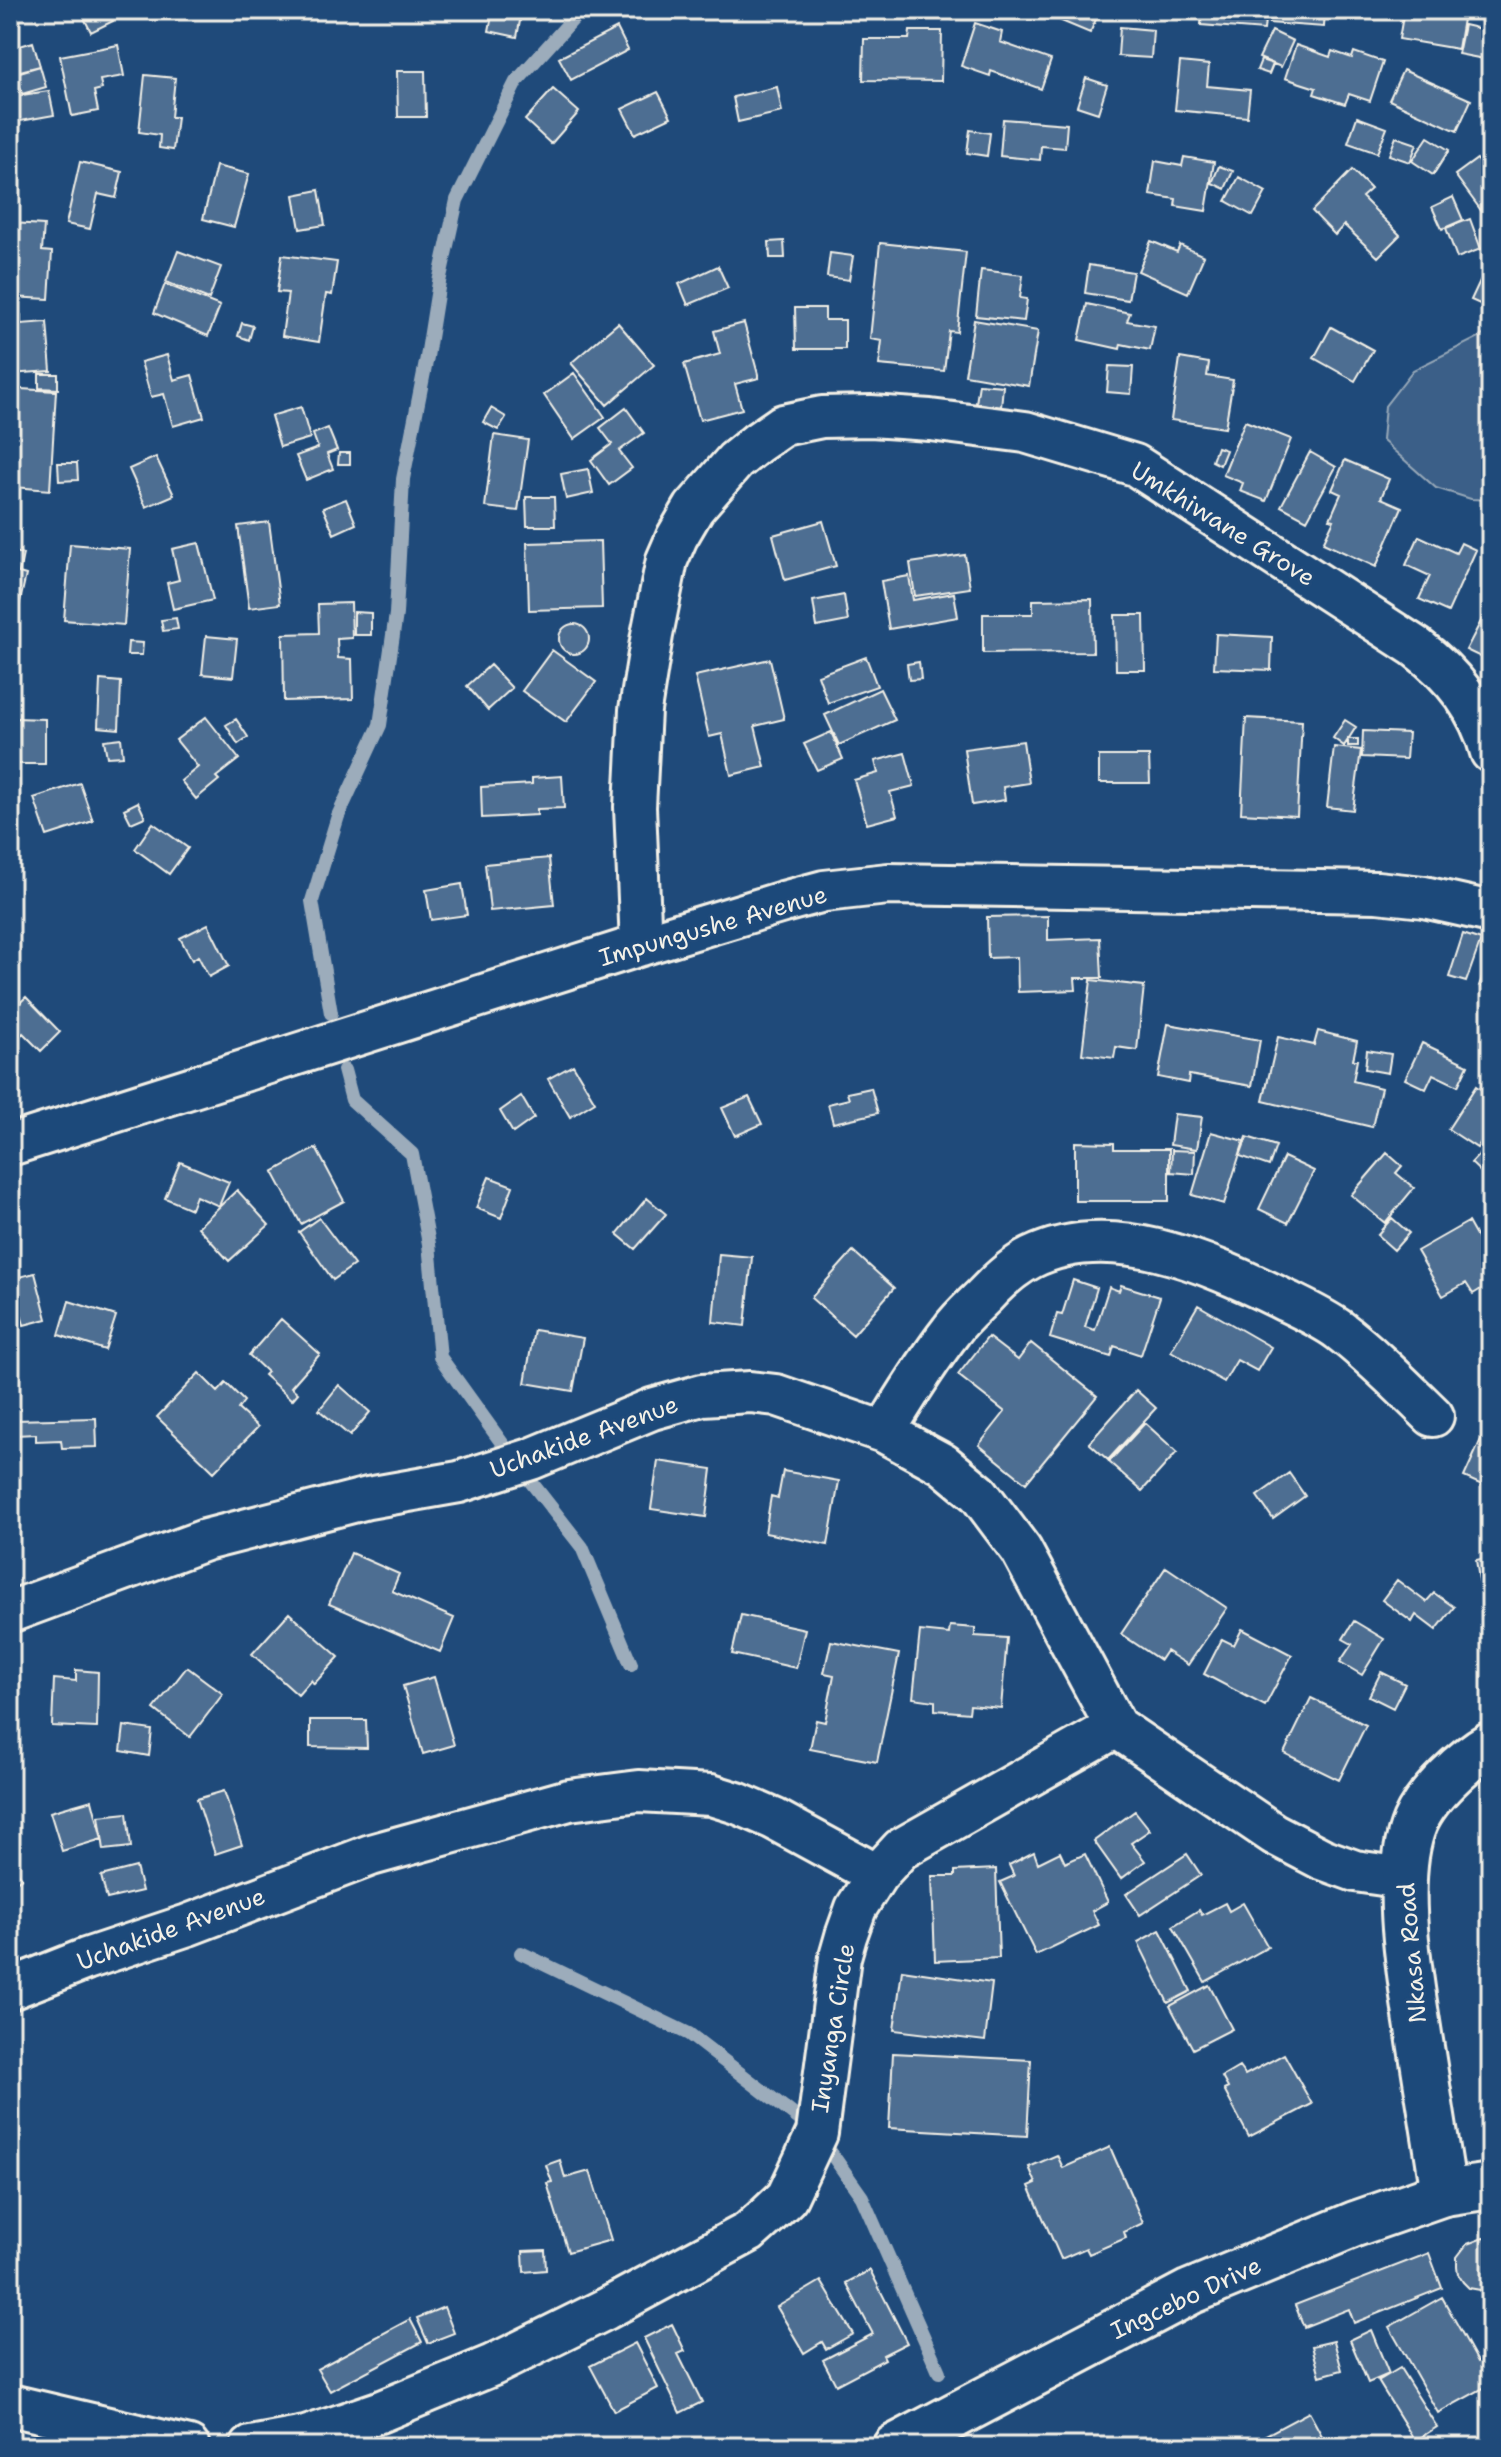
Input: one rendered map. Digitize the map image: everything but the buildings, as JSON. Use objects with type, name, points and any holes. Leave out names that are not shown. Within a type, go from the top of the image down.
[{"type":"main road","name":"Nkasa Road","points":[[1444,2193],[1407,1958],[1404,1878],[1414,1825],[1426,1803],[1454,1774],[1491,1744]]},
{"type":"main road","name":"Ingcebo Drive","points":[[895,2447],[1190,2292],[1307,2242],[1444,2193],[1491,2186]]},
{"type":"street","name":"Umkhiwane Grove","points":[[641,945],[635,807],[640,710],[667,560],[694,508],[735,461],[783,425],[822,417],[930,420],[1025,432],[1135,465],[1439,664],[1476,713],[1491,752]]},
{"type":"street","name":"Impungushe Avenue","points":[[10,1145],[641,945],[824,891],[888,884],[1377,892],[1424,897],[1491,912]]},
{"type":"street","points":[[884,1432],[952,1329],[1005,1275],[1030,1258],[1058,1247],[1099,1243],[1136,1246],[1178,1256],[1246,1281],[1310,1312],[1376,1360],[1433,1416]]},
{"type":"street","name":"Uchakide Avenue","points":[[10,1612],[205,1540],[368,1498],[459,1482],[591,1436],[652,1409],[702,1395],[750,1392],[776,1395],[884,1432],[943,1464],[979,1494],[1021,1550],[1116,1727]]},
{"type":"street","points":[[1116,1727],[1274,1834],[1322,1859],[1355,1871],[1404,1878]]},
{"type":"street","name":"Inyanga Circle","points":[[251,2447],[306,2437],[379,2412],[493,2365],[606,2309],[749,2232],[787,2197],[817,2133],[840,1957],[856,1908],[877,1875],[901,1849],[1116,1727]]},
{"type":"street","name":"Uchakide Avenue","points":[[10,1989],[371,1855],[569,1800],[639,1791],[711,1795],[774,1819],[877,1875]]},
{"type":"street","points":[[10,2405],[189,2447]]},
{"type":"shaded area","points":[[1491,331],[1491,500],[1471,499],[1436,488],[1382,440],[1385,406],[1413,370]]},
{"type":"waterway","points":[[331,1013],[312,901],[338,816],[380,725],[396,614],[403,479],[457,200],[516,82],[581,10]]},
{"type":"waterway","points":[[344,1070],[352,1100],[412,1154],[429,1244],[440,1357],[582,1547],[631,1664]]},
{"type":"waterway","points":[[521,1953],[689,2034],[817,2133],[862,2197],[939,2372]]}]
